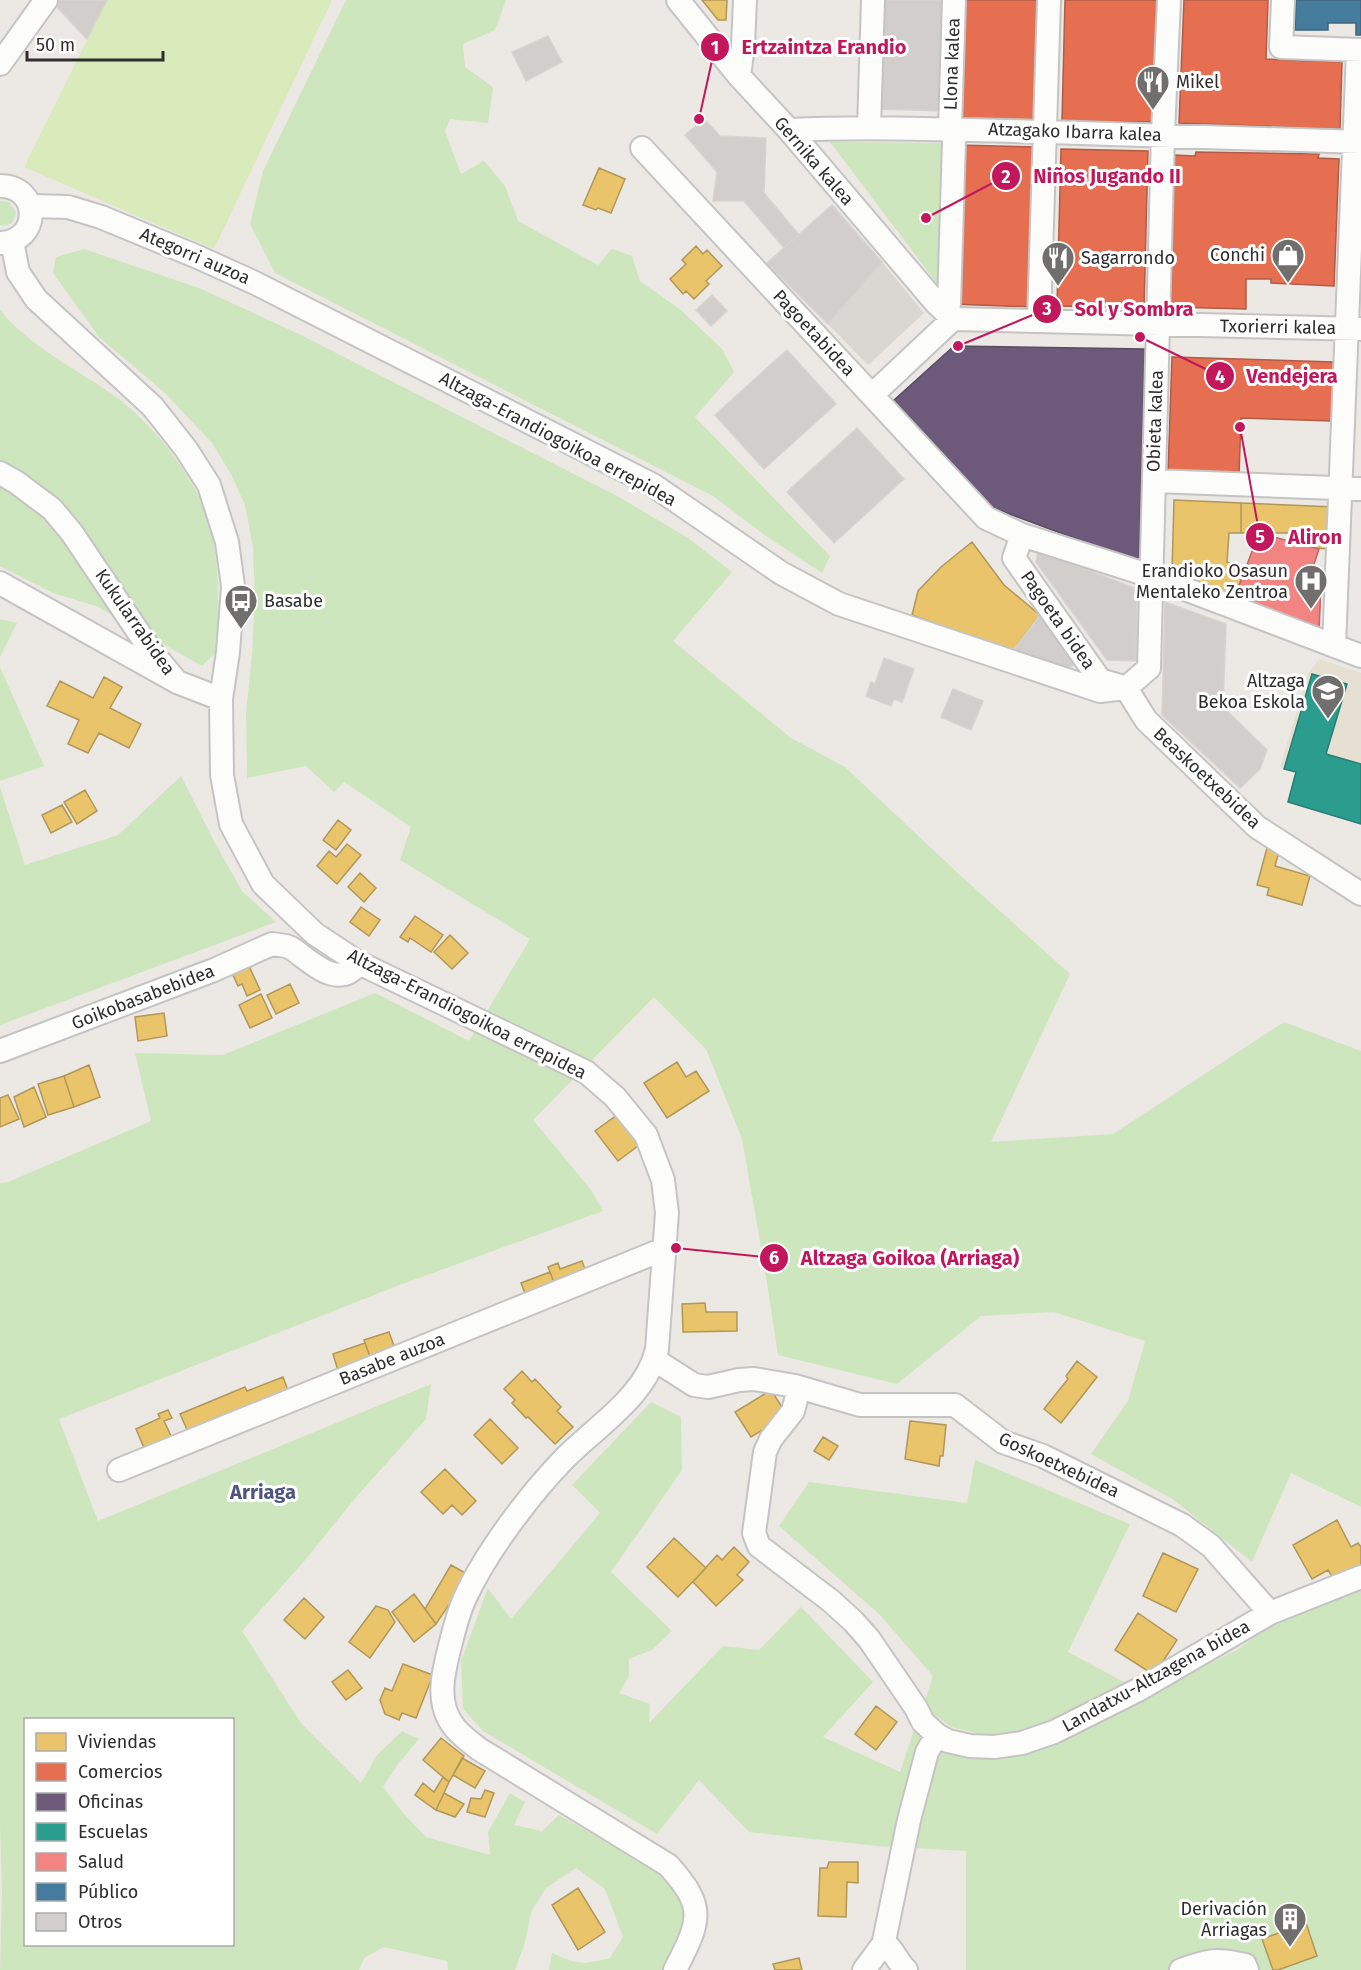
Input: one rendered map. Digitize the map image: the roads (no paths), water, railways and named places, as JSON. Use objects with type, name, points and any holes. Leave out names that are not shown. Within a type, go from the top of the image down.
[{"type":"street","points":[[0,64],[46,0]]},
{"type":"street","name":"Gernika kalea","points":[[678,0],[739,76],[789,130],[937,304],[951,312]]},
{"type":"street","points":[[739,76],[745,0]]},
{"type":"street","points":[[869,128],[873,0]]},
{"type":"street","name":"Llona kalea","points":[[951,312],[954,0]]},
{"type":"street","points":[[1040,321],[1049,0]]},
{"type":"street","name":"Obieta kalea","points":[[1126,688],[1149,668],[1163,134],[1169,0]]},
{"type":"street","points":[[1283,0],[1281,47],[1360,50],[1351,489],[1334,646]]},
{"type":"street","name":"Atzagako Ibarra kalea","points":[[789,130],[869,128],[952,135],[1046,132],[1163,134],[1358,142]]},
{"type":"street","name":"Pagoetabidea","points":[[642,148],[986,518],[1022,535]]},
{"type":"street","points":[[0,186],[11,187],[19,191],[26,198],[31,215],[26,231],[6,242]]},
{"type":"street","name":"Ategorri auzoa","points":[[30,206],[68,207],[101,217],[222,267],[352,331]]},
{"type":"street","name":"Altzaga-Erandiogoikoa errepidea","points":[[6,242],[18,272],[36,299],[153,407],[186,448],[209,485],[227,542],[233,586],[228,652],[220,699],[222,776],[231,824],[263,884],[315,934],[359,963],[586,1072],[615,1097],[646,1135],[663,1180],[667,1213],[655,1360],[647,1377],[634,1392],[544,1482],[487,1558],[465,1598],[455,1625],[441,1692],[445,1709],[454,1727],[479,1749],[668,1865],[685,1883],[694,1900],[696,1921],[689,1942],[675,1970]]},
{"type":"street","points":[[872,395],[951,312]]},
{"type":"street","name":"Txorierri kalea","points":[[951,312],[1040,321],[1354,329]]},
{"type":"street","name":"Altzaga-Erandiogoikoa errepidea","points":[[352,331],[653,485],[782,573],[839,604],[1100,691],[1126,688]]},
{"type":"street","name":"Kukularrabidea","points":[[0,473],[52,509],[72,532],[151,651],[177,682]]},
{"type":"street","points":[[1154,481],[1351,489]]},
{"type":"street","points":[[1022,535],[1151,576],[1361,656]]},
{"type":"street","name":"Pagoeta bidea","points":[[1022,535],[1014,558],[1100,680],[1126,688]]},
{"type":"street","name":"Kukularrabidea","points":[[0,583],[177,682]]},
{"type":"street","points":[[0,593],[36,604]]},
{"type":"street","points":[[177,682],[220,699]]},
{"type":"street","name":"Beaskoetxebidea","points":[[1126,688],[1146,720],[1257,827],[1361,894]]},
{"type":"street","name":"Goikobasabebidea","points":[[0,1051],[214,970],[272,944],[286,946],[333,975],[346,975],[353,971],[359,963]]},
{"type":"street","name":"Basabe auzoa","points":[[119,1470],[664,1249]]},
{"type":"street","name":"Goskoetxebidea","points":[[655,1360],[694,1385],[708,1387],[754,1379],[795,1386],[860,1405],[955,1405],[1003,1442],[1070,1468],[1182,1525],[1211,1546],[1270,1613]]},
{"type":"street","points":[[795,1386],[797,1396],[793,1411],[771,1439],[765,1452],[754,1533],[759,1546],[831,1600],[853,1621],[869,1639],[923,1722],[937,1735],[927,1752],[909,1820],[884,1941]]},
{"type":"street","points":[[1270,1613],[1361,1577]]},
{"type":"street","name":"Landatxu-Altzagena bidea","points":[[937,1735],[948,1741],[970,1746],[994,1747],[1022,1743],[1054,1732],[1138,1690],[1270,1613]]},
{"type":"street","points":[[864,1970],[884,1943],[889,1946],[906,1970]]},
{"type":"street","points":[[1181,1970],[1202,1963],[1222,1960],[1245,1965],[1247,1970]]},
{"type":"place","name":"Mikel","points":[[1153,111]]},
{"type":"place","name":"Ertzaintza Erandio","points":[[699,119]]},
{"type":"place","name":"Niños Jugando II","points":[[926,218]]},
{"type":"place","name":"Conchi","points":[[1288,284]]},
{"type":"place","name":"Sagarrondo","points":[[1058,287]]},
{"type":"place","name":"Vendejera","points":[[1140,337]]},
{"type":"place","name":"Sol y Sombra","points":[[958,346]]},
{"type":"place","name":"Aliron","points":[[1240,427]]},
{"type":"place","name":"Erandioko Osasun Mentaleko Zentroa","points":[[1311,610]]},
{"type":"place","name":"Basabe","points":[[241,630]]},
{"type":"place","name":"Altzaga Bekoa Eskola","points":[[1328,720]]},
{"type":"place","name":"Altzaga Goikoa (Arriaga)","points":[[676,1248]]},
{"type":"place","name":"Derivación Arriagas","points":[[1290,1948]]},
{"type":"district","name":"Arriaga","points":[[263,1492]]}]
